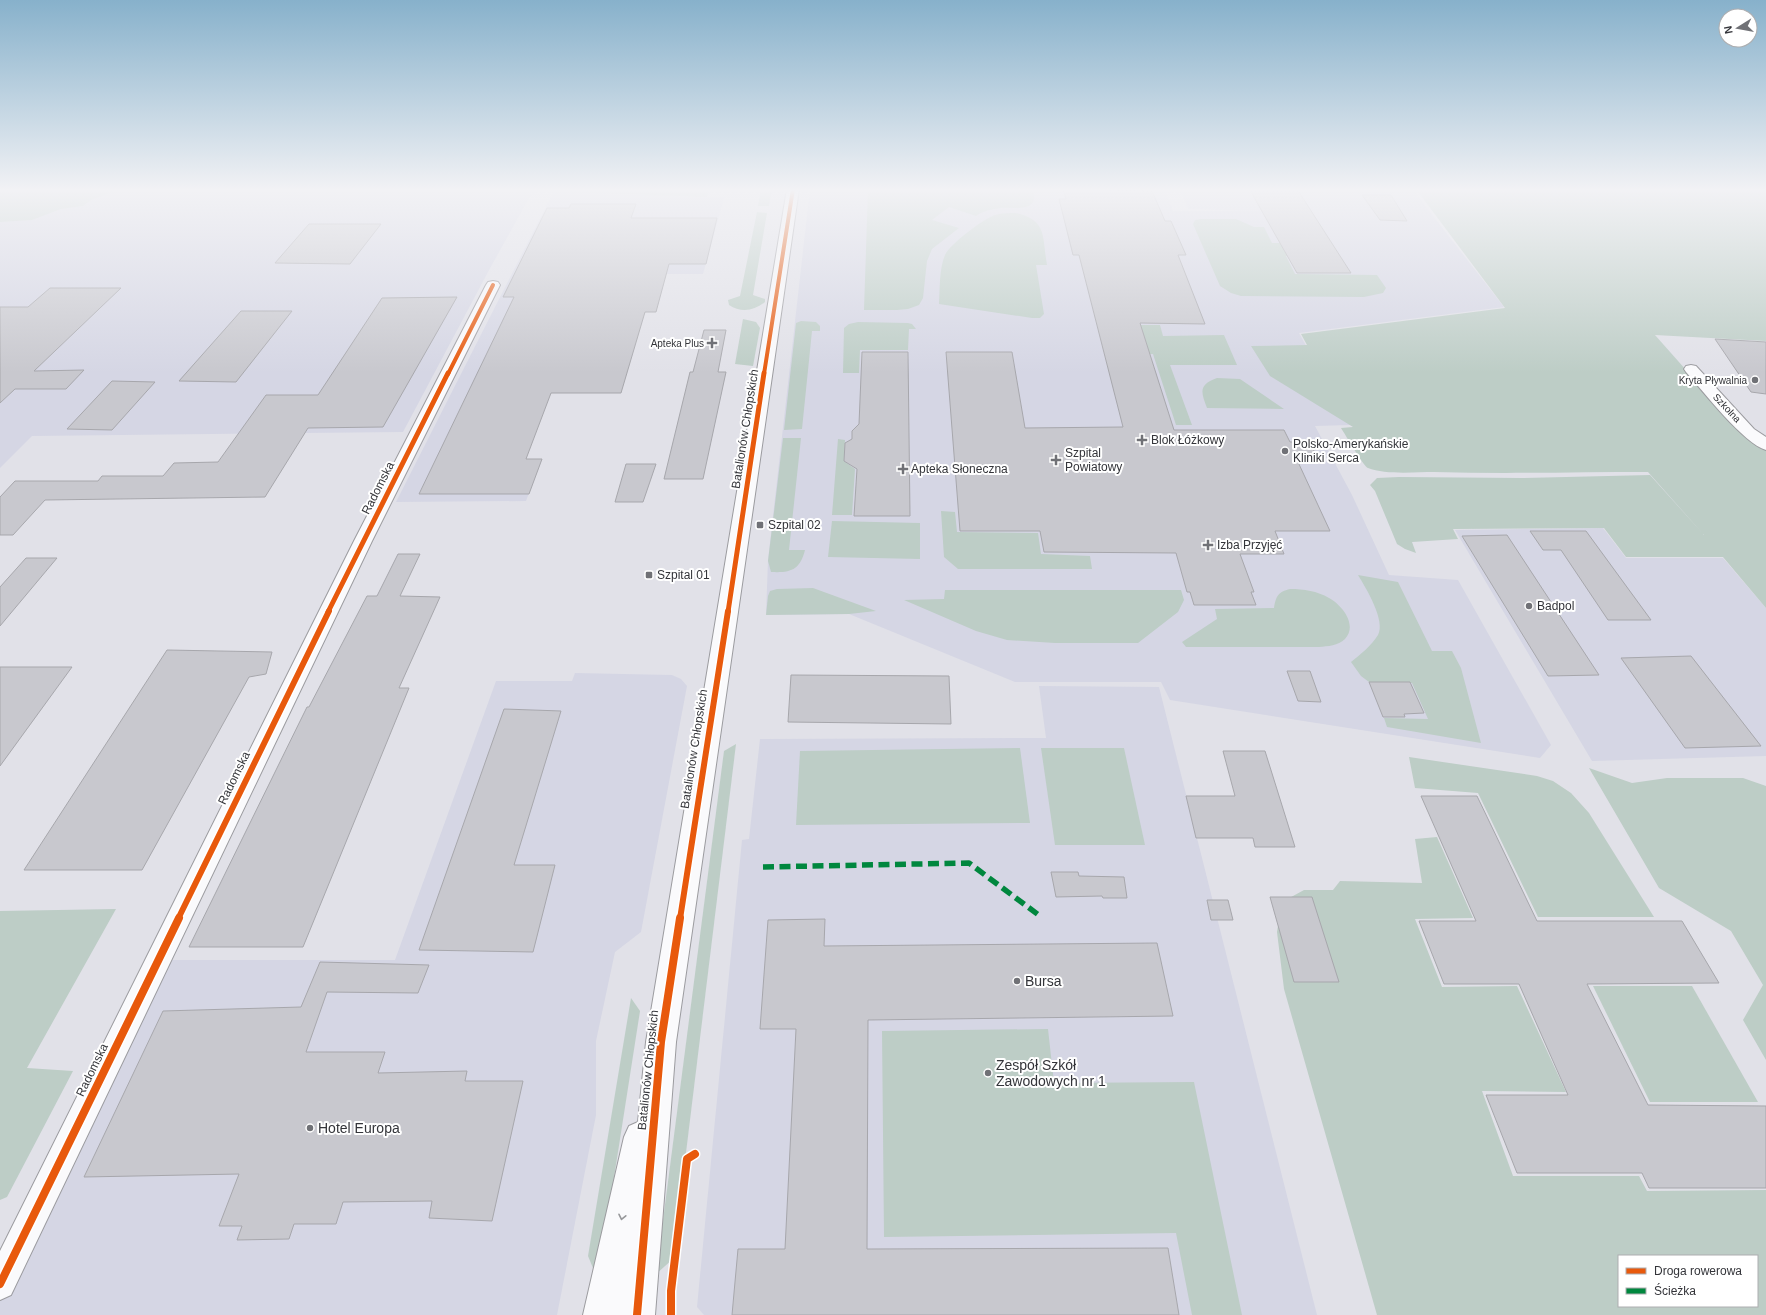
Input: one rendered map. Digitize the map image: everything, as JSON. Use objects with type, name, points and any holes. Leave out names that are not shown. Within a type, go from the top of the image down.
[{"type":"street","name":"Batalionów Chłopskich","points":[[601,1315],[661,1042],[784,250]]},
{"type":"street","name":"Radomska","points":[[0,1284],[363,541],[493,285]]},
{"type":"street","name":"Szkolna","points":[[1691,369],[1748,432],[1766,445]]},
{"type":"street","name":"Batalionów Chłopskich","points":[[637,1315],[661,1042]]},
{"type":"shaded area","points":[[0,250],[500,250],[403,432],[32,436],[0,468]]},
{"type":"shaded area","points":[[524,250],[710,250],[703,274],[631,274],[581,313],[524,460],[541,460],[526,501],[396,502]]},
{"type":"shaded area","points":[[749,250],[761,250],[753,295],[765,299],[765,302],[747,310],[734,308],[729,305],[728,300],[740,296]]},
{"type":"shaded area","name":"Szpital Powiatowy","points":[[803,250],[1460,250],[1504,307],[1299,333],[1350,425],[1315,426],[1352,495],[1389,575],[1458,580],[1551,745],[1540,758],[1170,700],[1161,682],[1015,682],[849,614],[766,615],[768,560]]},
{"type":"shaded area","points":[[866,250],[931,250],[927,261],[923,298],[919,305],[908,309],[897,310],[864,310]]},
{"type":"shaded area","points":[[948,250],[1045,250],[1047,265],[1036,265],[1044,314],[1040,318],[1032,318],[939,304],[940,279],[945,255]]},
{"type":"shaded area","points":[[1204,250],[1312,250],[1315,255],[1286,256],[1295,274],[1377,275],[1386,288],[1383,293],[1364,297],[1241,296],[1231,293],[1220,286]]},
{"type":"shaded area","points":[[1462,250],[1766,250],[1766,341],[1655,335],[1741,432],[1766,450],[1766,608],[1723,557],[1626,557],[1604,528],[1453,529],[1458,539],[1412,542],[1416,553],[1405,549],[1397,544],[1375,491],[1370,485],[1377,478],[1521,478],[1650,475],[1704,535],[1648,472],[1401,473],[1383,472],[1368,468],[1341,428],[1353,427],[1270,376],[1251,346],[1307,345],[1301,334],[1505,308]]},
{"type":"shaded area","points":[[743,319],[756,322],[760,328],[753,366],[735,364]]},
{"type":"shaded area","points":[[801,321],[816,322],[820,326],[820,331],[812,331],[802,429],[784,430],[796,323]]},
{"type":"shaded area","points":[[858,322],[908,323],[912,324],[916,329],[909,329],[908,350],[860,350],[859,373],[843,373],[844,328],[849,324]]},
{"type":"shaded area","points":[[1115,325],[1160,325],[1163,336],[1224,335],[1237,365],[1170,365],[1192,425],[1176,425],[1153,354],[1139,354]]},
{"type":"shaded area","points":[[1217,378],[1240,379],[1284,409],[1207,408],[1203,398],[1204,386]]},
{"type":"shaded area","points":[[783,438],[801,438],[789,550],[805,550],[803,557],[794,569],[784,572],[771,572],[768,561]]},
{"type":"shaded area","points":[[838,439],[845,440],[844,461],[855,469],[852,515],[832,515]]},
{"type":"shaded area","points":[[941,511],[955,512],[957,532],[1038,533],[1041,554],[1090,556],[1092,569],[958,569],[944,557]]},
{"type":"shaded area","points":[[832,521],[920,523],[920,559],[828,557]]},
{"type":"shaded area","points":[[1603,528],[1626,558],[1723,558],[1766,608],[1766,756],[1592,761],[1455,530]]},
{"type":"shaded area","points":[[1358,575],[1398,582],[1432,651],[1452,651],[1461,668],[1481,743],[1387,727],[1384,718],[1428,719],[1412,683],[1369,682],[1361,676],[1351,662],[1372,643],[1378,635],[1380,629],[1374,605]]},
{"type":"shaded area","points":[[813,588],[876,611],[849,614],[766,615],[770,591],[777,589]]},
{"type":"shaded area","points":[[1290,589],[1315,592],[1329,598],[1339,605],[1347,616],[1349,622],[1349,634],[1345,639],[1336,644],[1319,647],[1186,647],[1182,642],[1217,619],[1215,609],[1274,608],[1278,595]]},
{"type":"shaded area","points":[[945,590],[1181,590],[1184,600],[1178,612],[1138,643],[1055,643],[1007,640],[976,631],[904,600],[944,599]]},
{"type":"shaded area","points":[[575,673],[672,675],[681,679],[687,686],[641,932],[615,952],[596,1041],[596,1115],[557,1315],[0,1315],[0,1299],[167,960],[395,960],[496,681],[572,681]]},
{"type":"shaded area","name":"Zespół Szkół Zawodowych nr 1","points":[[1039,686],[1159,687],[1317,1315],[704,1315],[697,1307],[742,840],[749,839],[760,739],[1046,738]]},
{"type":"shaded area","points":[[736,744],[673,1259],[656,1274],[724,751]]},
{"type":"shaded area","points":[[1020,748],[1030,823],[796,825],[800,751]]},
{"type":"shaded area","points":[[1041,748],[1124,748],[1145,845],[1055,845]]},
{"type":"shaded area","points":[[1409,757],[1537,776],[1553,781],[1571,793],[1589,813],[1654,917],[1538,917],[1478,793],[1415,788]]},
{"type":"shaded area","points":[[1589,768],[1632,783],[1667,778],[1743,778],[1766,786],[1766,1060],[1743,1020],[1763,985],[1731,931],[1659,888]]},
{"type":"shaded area","points":[[1437,837],[1473,918],[1415,919],[1442,987],[1517,986],[1566,1092],[1482,1091],[1513,1176],[1639,1176],[1647,1191],[1766,1190],[1766,1315],[1377,1315],[1284,989],[1277,932],[1282,902],[1304,890],[1333,890],[1340,881],[1422,883],[1415,839]]},
{"type":"shaded area","points":[[116,909],[27,1068],[73,1071],[7,1197],[0,1200],[0,911]]},
{"type":"shaded area","points":[[1593,986],[1692,986],[1758,1102],[1650,1102]]},
{"type":"shaded area","points":[[631,998],[640,1011],[598,1280],[588,1256]]},
{"type":"shaded area","points":[[1048,1029],[1054,1083],[1194,1082],[1242,1315],[1192,1315],[1176,1233],[884,1237],[882,1031]]},
{"type":"building","points":[[286,250],[361,250],[350,264],[275,263]]},
{"type":"building","points":[[526,250],[709,250],[706,264],[669,264],[656,312],[645,312],[621,393],[551,393],[526,459],[542,459],[529,494],[419,494],[514,297],[503,297]]},
{"type":"building","name":"Szpital Powiatowy","points":[[1072,250],[1184,250],[1186,255],[1178,255],[1205,324],[1140,323],[1174,430],[1284,430],[1290,442],[1310,442],[1319,462],[1298,462],[1330,531],[1275,531],[1284,554],[1240,554],[1254,592],[1251,592],[1256,605],[1194,605],[1190,592],[1187,592],[1176,553],[1044,552],[1040,531],[960,531],[946,352],[1012,352],[1025,428],[1123,427],[1079,255],[1073,255]]},
{"type":"building","points":[[1284,250],[1336,250],[1351,273],[1297,273]]},
{"type":"building","points":[[50,288],[121,288],[34,371],[84,370],[66,389],[15,389],[0,403],[0,307],[28,307]]},
{"type":"building","points":[[457,297],[383,427],[308,428],[265,497],[45,500],[13,535],[0,535],[0,497],[15,481],[98,481],[102,476],[163,476],[174,463],[218,462],[266,395],[318,395],[382,298]]},
{"type":"building","points":[[241,311],[292,311],[236,382],[179,381]]},
{"type":"building","points":[[704,330],[726,330],[718,372],[726,372],[703,479],[664,479],[690,372],[693,372]]},
{"type":"building","name":"Kryta Pływalnia","points":[[1715,339],[1766,342],[1766,394],[1751,392]]},
{"type":"building","points":[[862,352],[908,352],[910,516],[854,516],[857,469],[844,461],[845,443],[852,439],[852,431],[859,424]]},
{"type":"building","points":[[112,381],[155,382],[112,430],[67,429]]},
{"type":"building","points":[[626,464],[656,464],[643,502],[615,502]]},
{"type":"building","points":[[1530,531],[1586,531],[1651,620],[1608,620],[1561,550],[1543,550]]},
{"type":"building","name":"Badpol","points":[[1507,535],[1599,675],[1548,676],[1462,536]]},
{"type":"building","points":[[398,554],[420,554],[400,596],[440,597],[399,688],[409,688],[303,947],[189,947],[307,707],[309,707],[367,596],[377,596]]},
{"type":"building","points":[[26,558],[57,558],[0,626],[0,587]]},
{"type":"building","points":[[167,650],[272,652],[266,674],[249,677],[142,870],[24,870]]},
{"type":"building","points":[[1691,656],[1761,746],[1685,748],[1621,658]]},
{"type":"building","points":[[0,667],[72,667],[0,766]]},
{"type":"building","points":[[1287,671],[1310,671],[1321,702],[1298,701]]},
{"type":"building","points":[[791,675],[949,676],[951,724],[788,722]]},
{"type":"building","points":[[1369,682],[1410,682],[1424,713],[1404,714],[1405,717],[1383,717]]},
{"type":"building","points":[[504,709],[561,711],[514,865],[555,865],[533,952],[419,950]]},
{"type":"building","points":[[1223,751],[1265,751],[1295,847],[1255,847],[1253,838],[1196,838],[1186,796],[1235,796]]},
{"type":"building","points":[[1421,796],[1477,796],[1537,921],[1682,921],[1719,983],[1587,984],[1648,1105],[1766,1106],[1766,1188],[1649,1188],[1642,1173],[1517,1173],[1486,1095],[1568,1095],[1519,984],[1444,984],[1419,921],[1476,921]]},
{"type":"building","points":[[1051,872],[1078,872],[1079,876],[1124,877],[1127,898],[1103,898],[1102,896],[1056,897]]},
{"type":"building","points":[[1270,897],[1312,897],[1339,982],[1294,982]]},
{"type":"building","points":[[1207,900],[1228,900],[1233,920],[1211,920]]},
{"type":"building","points":[[825,919],[824,946],[1157,943],[1173,1016],[868,1020],[867,1249],[1168,1248],[1179,1315],[732,1315],[738,1249],[785,1249],[796,1029],[760,1029],[768,920]]},
{"type":"building","name":"Hotel Europa","points":[[320,962],[429,965],[418,993],[327,992],[306,1052],[385,1052],[378,1073],[467,1071],[465,1081],[523,1081],[492,1221],[429,1218],[432,1201],[343,1202],[336,1224],[294,1224],[289,1239],[237,1240],[242,1226],[219,1226],[239,1174],[84,1177],[163,1011],[301,1007]]},
{"type":"marked path","points":[[763,867],[969,863],[1040,916]]},
{"type":"cycle path","points":[[637,1315],[661,1042],[784,250]]},
{"type":"cycle path","points":[[0,1284],[363,541],[493,285]]},
{"type":"cycle path","points":[[671,1315],[671,1291],[687,1159],[695,1154]]},
{"type":"place","name":"Apteka Plus","points":[[712,343]]},
{"type":"place","name":"Kryta Pływalnia","points":[[1755,380]]},
{"type":"place","name":"Blok Łóżkowy","points":[[1142,440]]},
{"type":"place","name":"Polsko-Amerykańskie Kliniki Serca","points":[[1285,451]]},
{"type":"place","name":"Szpital Powiatowy","points":[[1056,460]]},
{"type":"place","name":"Apteka Słoneczna","points":[[903,469]]},
{"type":"place","name":"Szpital 02","points":[[760,525]]},
{"type":"place","name":"Izba Przyjęć","points":[[1208,545]]},
{"type":"place","name":"Szpital 01","points":[[649,575]]},
{"type":"place","name":"Badpol","points":[[1529,606]]},
{"type":"place","name":"Bursa","points":[[1017,981]]},
{"type":"place","name":"Zespół Szkół Zawodowych nr 1","points":[[988,1073]]},
{"type":"place","name":"Hotel Europa","points":[[310,1128]]}]
